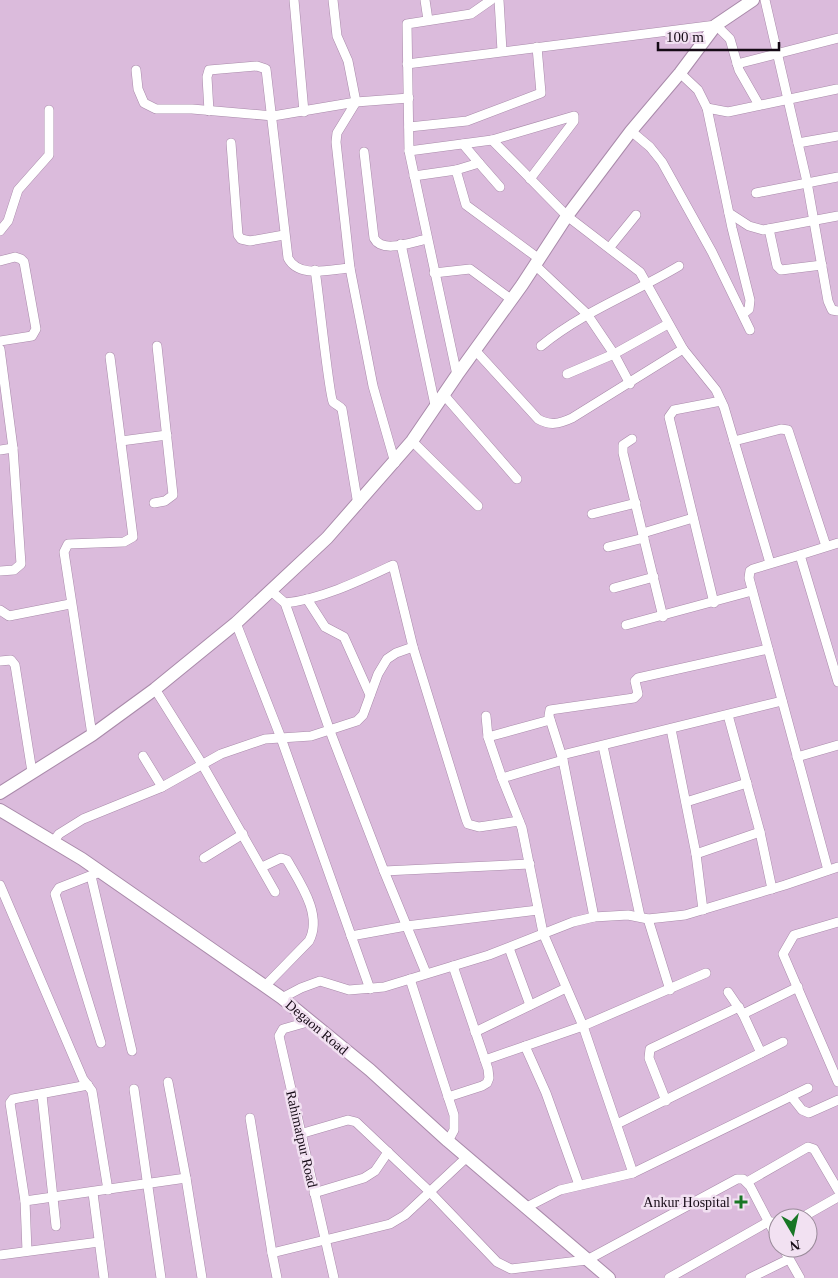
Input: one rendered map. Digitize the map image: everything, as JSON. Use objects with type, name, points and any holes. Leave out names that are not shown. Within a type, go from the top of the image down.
[{"type":"street","points":[[294,0],[304,112]]},
{"type":"street","points":[[333,0],[337,36],[348,61],[356,102],[337,133],[336,142],[350,268],[374,386],[395,464]]},
{"type":"street","points":[[425,0],[428,20]]},
{"type":"street","points":[[456,374],[409,151],[408,24],[471,14],[491,0]]},
{"type":"street","points":[[499,0],[502,51]]},
{"type":"street","points":[[0,793],[92,735],[155,688],[236,623],[328,538],[395,464],[456,374],[512,300],[567,216],[631,131],[680,73],[716,25],[753,0]]},
{"type":"street","points":[[765,0],[807,182],[830,306],[832,310],[838,311]]},
{"type":"street","points":[[407,64],[716,25]]},
{"type":"street","points":[[716,25],[730,39],[737,64],[760,105]]},
{"type":"street","points":[[737,64],[838,38]]},
{"type":"street","points":[[410,128],[467,121],[541,93],[537,47]]},
{"type":"street","points":[[209,111],[207,77],[209,70],[262,66],[266,69],[273,116],[284,235],[291,265],[304,271],[350,268]]},
{"type":"street","points":[[136,70],[138,89],[144,103],[150,108],[273,116],[356,102],[409,98]]},
{"type":"street","points":[[680,73],[698,90],[707,108],[750,300],[748,309],[743,314]]},
{"type":"street","points":[[707,108],[728,112],[787,98],[837,89]]},
{"type":"street","points":[[0,231],[8,221],[18,190],[49,155],[49,110]]},
{"type":"street","points":[[409,151],[492,140],[574,116],[574,121],[530,179]]},
{"type":"street","points":[[631,131],[650,147],[662,162],[750,330]]},
{"type":"street","points":[[798,144],[838,136]]},
{"type":"street","points":[[492,140],[567,216],[610,247],[640,272],[683,349],[716,390],[721,401],[770,563]]},
{"type":"street","points":[[231,143],[238,234],[241,239],[250,240],[284,235]]},
{"type":"street","points":[[463,144],[500,187]]},
{"type":"street","points":[[364,152],[374,238],[377,244],[382,246],[427,239]]},
{"type":"street","points":[[414,176],[456,170],[479,163]]},
{"type":"street","points":[[456,170],[466,205],[537,261],[586,314],[614,354],[630,384]]},
{"type":"street","points":[[756,193],[838,176]]},
{"type":"street","points":[[729,213],[756,230],[838,216]]},
{"type":"street","points":[[610,247],[636,215]]},
{"type":"street","points":[[769,229],[777,266],[781,270],[822,266]]},
{"type":"street","points":[[401,244],[440,400],[517,480]]},
{"type":"street","points":[[0,261],[15,258],[21,259],[24,262],[36,329],[32,336],[0,341]]},
{"type":"street","points":[[541,346],[568,324],[648,285],[679,266]]},
{"type":"street","points":[[434,273],[470,269],[512,300]]},
{"type":"street","points":[[315,270],[329,387],[333,401],[342,409],[358,505]]},
{"type":"street","points":[[567,374],[614,354],[668,324]]},
{"type":"street","points":[[154,503],[165,502],[173,495],[157,346]]},
{"type":"street","points":[[0,349],[13,448],[22,564],[14,570],[0,571]]},
{"type":"street","points":[[475,350],[538,419],[547,424],[563,422],[630,384],[683,349]]},
{"type":"street","points":[[92,735],[70,604],[64,552],[68,544],[124,542],[133,537],[110,357]]},
{"type":"street","points":[[714,603],[669,417],[674,410],[721,401]]},
{"type":"street","points":[[734,441],[781,429],[788,430],[826,546]]},
{"type":"street","points":[[121,440],[167,435]]},
{"type":"street","points":[[632,439],[623,445],[623,453],[663,617]]},
{"type":"street","points":[[412,441],[478,506]]},
{"type":"street","points":[[0,450],[13,448]]},
{"type":"street","points":[[592,514],[636,503]]},
{"type":"street","points":[[608,547],[693,518]]},
{"type":"street","points":[[828,870],[749,578],[750,571],[770,563],[838,543]]},
{"type":"street","points":[[800,555],[838,682]]},
{"type":"street","points":[[284,603],[307,599],[360,581],[393,564],[413,648],[468,824],[479,827],[519,822]]},
{"type":"street","points":[[614,588],[654,577]]},
{"type":"street","points":[[270,590],[284,603],[330,731],[426,973]]},
{"type":"street","points":[[626,626],[752,591]]},
{"type":"street","points":[[307,599],[325,627],[344,637],[370,694]]},
{"type":"street","points":[[0,610],[9,616],[70,604]]},
{"type":"street","points":[[236,623],[281,738],[370,989]]},
{"type":"street","points":[[53,842],[59,834],[83,819],[120,802],[162,787],[202,764],[240,747],[265,739],[295,738],[330,731],[357,721],[363,715],[378,674],[388,659],[396,653],[413,648]]},
{"type":"street","points":[[594,917],[562,758],[549,713],[552,709],[637,696],[635,681],[638,678],[768,649]]},
{"type":"street","points":[[0,661],[11,660],[15,665],[32,772]]},
{"type":"street","points":[[155,688],[202,764],[275,892]]},
{"type":"street","points":[[502,778],[603,746],[782,701]]},
{"type":"street","points":[[728,715],[760,832],[772,889]]},
{"type":"street","points":[[486,716],[488,737],[519,822],[530,864],[543,933],[582,1026],[633,1173]]},
{"type":"street","points":[[488,737],[550,720]]},
{"type":"street","points":[[671,729],[696,854],[703,910]]},
{"type":"street","points":[[797,757],[838,745]]},
{"type":"street","points":[[603,746],[644,918],[670,990]]},
{"type":"street","points":[[143,756],[162,787]]},
{"type":"street","points":[[686,802],[746,783]]},
{"type":"street","name":"Degaon Road","points":[[0,810],[53,842],[95,874],[282,998],[370,1070],[524,1208],[609,1278]]},
{"type":"street","points":[[696,854],[760,832]]},
{"type":"street","points":[[204,858],[243,834]]},
{"type":"street","points":[[262,867],[281,858],[288,860],[307,896],[314,922],[310,941],[265,986]]},
{"type":"street","points":[[384,871],[530,864]]},
{"type":"street","points":[[282,998],[320,981],[349,990],[370,989],[509,948],[527,942],[543,933],[594,917],[667,918],[703,910],[838,867]]},
{"type":"street","points":[[101,1043],[55,894],[59,888],[95,874],[132,1051]]},
{"type":"street","points":[[0,885],[82,1079],[88,1086],[94,1099],[108,1190]]},
{"type":"street","points":[[351,936],[406,926],[538,910]]},
{"type":"street","points":[[838,922],[794,935],[788,942],[784,954],[838,1082]]},
{"type":"street","points":[[509,948],[530,1005]]},
{"type":"street","points":[[448,1097],[487,1083],[489,1078],[485,1060],[453,966]]},
{"type":"street","points":[[485,1060],[582,1026],[706,973]]},
{"type":"street","points":[[410,978],[448,1097],[454,1123],[448,1141]]},
{"type":"street","points":[[666,1101],[648,1058],[650,1049],[798,987]]},
{"type":"street","points":[[475,1032],[566,988]]},
{"type":"street","points":[[728,992],[741,1011],[761,1053]]},
{"type":"street","name":"Rahimatpur Road","points":[[311,1021],[283,1029],[279,1036],[334,1278]]},
{"type":"street","points":[[617,1124],[783,1042]]},
{"type":"street","points":[[525,1046],[555,1116],[579,1185]]},
{"type":"street","points":[[168,1082],[202,1278]]},
{"type":"street","points":[[28,1251],[25,1201],[9,1107],[13,1100],[88,1086]]},
{"type":"street","points":[[524,1208],[560,1190],[633,1173],[808,1088]]},
{"type":"street","points":[[134,1089],[161,1278]]},
{"type":"street","points":[[42,1095],[56,1226]]},
{"type":"street","points":[[791,1096],[802,1110],[809,1114],[838,1100]]},
{"type":"street","points":[[250,1118],[277,1278]]},
{"type":"street","points":[[300,1134],[352,1120],[429,1191],[497,1262],[511,1269],[587,1260],[737,1179],[747,1182],[768,1222],[669,1278]]},
{"type":"street","points":[[747,1182],[808,1147],[814,1149],[838,1190]]},
{"type":"street","points":[[314,1192],[370,1175],[388,1152]]},
{"type":"street","points":[[272,1253],[390,1224],[405,1215],[467,1157]]},
{"type":"street","points":[[25,1201],[93,1193],[186,1178]]},
{"type":"street","points":[[93,1193],[104,1278]]},
{"type":"street","points":[[818,1208],[838,1196]]},
{"type":"street","points":[[0,1255],[99,1242]]},
{"type":"street","points":[[750,1278],[789,1259],[800,1278]]},
{"type":"place","name":"Ankur Hospital","points":[[741,1202]]}]
